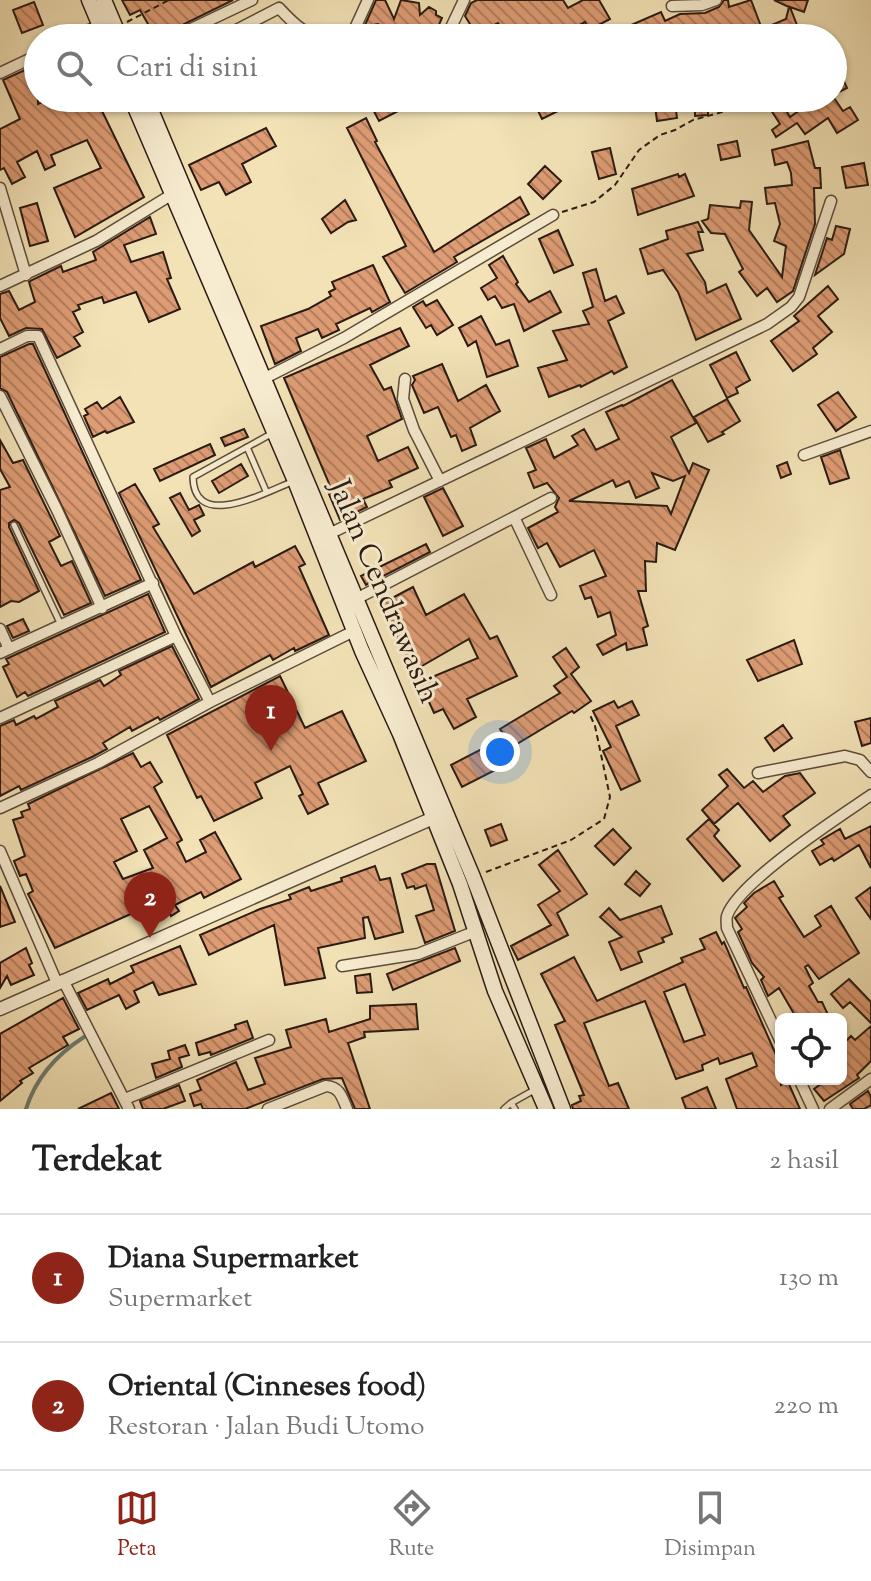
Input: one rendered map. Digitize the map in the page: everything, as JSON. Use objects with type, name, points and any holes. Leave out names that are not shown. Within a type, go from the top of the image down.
[{"type":"main road","points":[[89,0],[105,24]]},
{"type":"main road","points":[[104,0],[108,24]]},
{"type":"main road","name":"Jalan Cendrawasih","points":[[137,112],[171,195],[331,533],[358,598],[439,815],[495,991],[546,1109]]},
{"type":"main road","name":"Jalan Cendrawasih","points":[[152,112],[265,378],[295,481],[354,631],[439,815],[473,877],[563,1109]]},
{"type":"street","points":[[201,24],[252,0]]},
{"type":"street","points":[[359,24],[368,0]]},
{"type":"street","points":[[453,24],[464,0]]},
{"type":"street","points":[[672,6],[702,5],[716,0]]},
{"type":"street","points":[[245,24],[279,4],[294,24]]},
{"type":"street","points":[[0,73],[24,62]]},
{"type":"street","points":[[0,188],[26,275]]},
{"type":"street","points":[[0,286],[96,241],[171,195]]},
{"type":"street","points":[[331,533],[767,324],[791,307],[799,297],[831,201]]},
{"type":"street","points":[[265,378],[344,338],[553,215]]},
{"type":"street","points":[[0,349],[33,334],[38,336],[176,636],[210,702]]},
{"type":"street","points":[[405,379],[403,399],[414,430],[440,481]]},
{"type":"street","points":[[0,396],[102,608]]},
{"type":"street","points":[[804,455],[871,431]]},
{"type":"street","points":[[358,598],[551,498]]},
{"type":"street","points":[[514,517],[551,595]]},
{"type":"street","points":[[0,629],[4,651],[153,583]]},
{"type":"street","points":[[0,808],[98,763],[210,702],[354,631]]},
{"type":"street","points":[[0,718],[176,636]]},
{"type":"street","points":[[758,773],[845,756],[860,760],[871,772]]},
{"type":"street","points":[[775,1029],[727,928],[728,914],[745,892],[778,862],[871,795]]},
{"type":"street","points":[[0,1009],[439,815]]},
{"type":"street","points":[[0,851],[60,982],[127,1104],[269,1040]]},
{"type":"street","points":[[342,966],[418,954],[474,932]]},
{"type":"street","points":[[830,1109],[870,1082]]},
{"type":"street","points":[[802,1085],[813,1109]]},
{"type":"street","points":[[268,1109],[326,1086],[340,1091],[347,1109]]},
{"type":"lane","points":[[280,430],[193,477],[193,490],[200,500],[211,507],[228,505],[295,481]]},
{"type":"lane","points":[[247,447],[266,491]]},
{"type":"lane","points":[[14,525],[62,626]]},
{"type":"lane","points":[[504,1109],[538,1089]]},
{"type":"path","points":[[125,24],[169,0]]},
{"type":"path","points":[[553,215],[594,202],[615,185],[639,150],[660,135],[693,120],[722,112]]},
{"type":"path","points":[[473,877],[571,840],[604,819],[610,797],[590,715]]},
{"type":"building","points":[[122,0],[233,0],[184,24],[148,24],[140,10],[130,15]]},
{"type":"building","points":[[376,0],[385,0],[394,19],[401,0],[419,3],[420,15],[429,7],[442,18],[439,24],[365,24]]},
{"type":"building","points":[[477,0],[563,0],[568,8],[583,0],[599,0],[610,19],[600,24],[470,24],[465,16],[471,3]]},
{"type":"building","points":[[724,0],[728,0],[729,7],[751,0],[760,24],[633,24],[661,12],[665,21],[680,14],[705,13],[719,7]]},
{"type":"building","points":[[774,0],[808,0],[804,12],[790,7],[797,24],[774,24],[786,19],[789,7]]},
{"type":"building","points":[[34,2],[43,24],[24,24],[22,33],[13,10]]},
{"type":"building","points":[[24,70],[24,112],[102,112],[144,197],[75,237],[54,188],[101,168],[87,140],[51,155],[55,165],[45,170],[37,151],[17,162],[25,177],[12,184],[4,168],[0,170],[0,129],[20,119],[3,80]]},
{"type":"building","points":[[850,107],[858,120],[837,133],[828,118],[805,134],[797,123],[776,137],[772,130],[780,124],[772,112],[787,112],[790,117],[797,112],[847,112]]},
{"type":"building","points":[[374,112],[396,112],[379,121]]},
{"type":"building","points":[[539,112],[556,112],[542,119]]},
{"type":"building","points":[[656,112],[676,112],[677,118],[657,121]]},
{"type":"building","points":[[695,112],[708,112],[708,115],[695,116]]},
{"type":"building","points":[[366,118],[375,142],[434,252],[520,197],[529,214],[454,257],[457,262],[405,293],[383,257],[406,246],[347,128]]},
{"type":"building","points":[[266,128],[276,146],[242,164],[251,182],[226,195],[219,182],[201,190],[189,165]]},
{"type":"building","points":[[737,141],[740,156],[721,160],[718,145]]},
{"type":"building","points":[[808,141],[815,168],[820,168],[821,188],[814,188],[815,224],[793,291],[777,302],[767,288],[757,296],[739,272],[743,269],[725,234],[711,233],[702,221],[708,219],[710,205],[740,208],[741,201],[752,202],[749,230],[782,277],[786,246],[774,241],[780,224],[775,203],[767,204],[765,188],[792,185],[787,162],[775,165],[772,150]]},
{"type":"building","points":[[610,148],[616,174],[599,179],[592,152]]},
{"type":"building","points":[[864,163],[868,185],[846,188],[842,167]]},
{"type":"building","points":[[545,166],[561,181],[543,199],[528,184]]},
{"type":"building","points":[[678,174],[679,177],[685,174],[694,196],[638,215],[632,189]]},
{"type":"building","points":[[345,200],[356,220],[331,233],[322,219]]},
{"type":"building","points":[[37,203],[48,241],[30,246],[20,208]]},
{"type":"building","points":[[150,217],[156,234],[124,245],[131,262],[163,252],[171,278],[167,279],[180,309],[149,322],[136,292],[104,303],[102,297],[78,305],[80,309],[73,312],[83,332],[74,337],[80,346],[57,358],[42,329],[26,328],[9,336],[0,318],[0,294],[9,291],[19,310],[35,302],[29,282],[61,266],[63,272],[96,260],[93,252]]},
{"type":"building","points":[[698,222],[703,232],[698,232],[703,250],[687,254],[705,282],[707,293],[726,284],[741,319],[696,340],[678,292],[663,270],[648,274],[640,249],[668,239],[666,231]]},
{"type":"building","points":[[836,226],[850,229],[844,254],[815,275],[827,238],[832,240]]},
{"type":"building","points":[[558,230],[573,265],[554,273],[539,239]]},
{"type":"building","points":[[503,256],[518,282],[516,284],[529,302],[550,291],[561,312],[524,331],[514,304],[502,308],[495,296],[488,300],[481,288],[497,278],[489,265]]},
{"type":"building","points":[[373,265],[390,302],[372,312],[370,308],[336,324],[339,330],[322,338],[318,329],[296,338],[301,351],[275,364],[261,326],[308,309],[331,296],[329,292],[335,289],[332,282]]},
{"type":"building","points":[[596,269],[605,301],[616,296],[624,313],[608,321],[627,367],[549,397],[538,368],[567,360],[553,331],[589,324],[583,311],[593,307],[583,273]]},
{"type":"building","points":[[828,286],[838,299],[818,316],[832,332],[813,348],[817,354],[793,371],[771,341],[799,321],[794,316]]},
{"type":"building","points":[[437,300],[453,325],[437,335],[431,325],[426,328],[413,307],[423,301],[426,306]]},
{"type":"building","points":[[481,316],[496,345],[509,340],[518,366],[487,377],[476,341],[468,346],[459,328]]},
{"type":"building","points":[[400,328],[409,346],[370,365],[384,390],[391,387],[402,419],[367,436],[378,461],[408,447],[418,468],[389,481],[392,487],[363,499],[367,507],[340,520],[329,494],[332,492],[328,481],[284,378]]},
{"type":"building","points":[[33,344],[141,580],[105,596],[7,392],[0,388],[0,357]]},
{"type":"building","points":[[736,352],[750,380],[736,388],[738,393],[727,398],[710,365]]},
{"type":"building","points":[[442,364],[458,401],[486,385],[500,411],[470,428],[476,445],[462,451],[456,435],[451,437],[438,407],[424,413],[412,385],[415,380],[413,376]]},
{"type":"building","points":[[672,380],[696,423],[671,437],[689,473],[693,463],[709,470],[675,550],[657,543],[656,562],[645,561],[646,591],[638,591],[648,626],[643,628],[647,645],[627,650],[626,643],[603,655],[597,645],[616,635],[610,612],[598,617],[591,597],[585,599],[580,586],[606,576],[594,550],[560,567],[547,543],[538,548],[528,528],[558,512],[555,507],[559,498],[547,483],[534,488],[528,473],[536,470],[526,448],[546,439],[554,458],[578,445],[572,436],[584,429],[596,450],[619,439],[606,412]],"holes":[[[652,473],[673,481],[685,476],[671,514],[667,506],[569,501],[613,480],[616,487],[629,481],[636,498],[659,488]]]},
{"type":"building","points":[[838,392],[856,417],[836,431],[818,405]]},
{"type":"building","points":[[120,397],[134,422],[93,437],[84,416],[88,414],[85,409],[97,402],[102,409]]},
{"type":"building","points":[[727,399],[740,421],[708,442],[694,417]]},
{"type":"building","points":[[244,429],[248,437],[225,446],[221,438]]},
{"type":"building","points":[[0,440],[13,463],[23,460],[60,536],[49,542],[61,566],[72,561],[91,603],[64,615],[19,523],[14,520],[9,527],[39,591],[19,602],[11,601],[0,607],[0,490],[10,487],[0,469]]},
{"type":"building","points":[[210,444],[215,455],[160,481],[154,469]]},
{"type":"building","points":[[840,450],[849,478],[830,484],[821,457]]},
{"type":"building","points":[[787,462],[791,474],[781,478],[777,466]]},
{"type":"building","points":[[241,464],[248,476],[219,493],[212,481]]},
{"type":"building","points":[[135,484],[159,524],[153,527],[194,594],[253,562],[255,567],[295,546],[305,564],[299,567],[329,635],[273,660],[270,655],[211,687],[119,493]]},
{"type":"building","points":[[443,488],[463,526],[443,536],[424,497]]},
{"type":"building","points":[[180,493],[189,510],[199,505],[204,515],[194,520],[200,531],[192,536],[170,498]]},
{"type":"building","points":[[426,544],[430,552],[366,585],[361,576]]},
{"type":"building","points":[[413,587],[426,615],[464,594],[490,639],[497,636],[517,676],[467,699],[476,717],[454,729],[443,709],[434,713],[420,682],[478,658],[469,639],[415,670],[379,605]]},
{"type":"building","points":[[148,594],[165,632],[28,696],[25,692],[17,697],[3,667],[9,664],[6,659]]},
{"type":"building","points":[[23,619],[29,631],[13,638],[7,626]]},
{"type":"building","points":[[794,640],[802,664],[758,681],[747,660]]},
{"type":"building","points":[[172,646],[199,699],[160,720],[158,717],[132,731],[130,727],[103,743],[107,749],[94,756],[21,790],[19,786],[0,796],[0,726],[14,720],[16,725],[34,716],[36,719],[58,707],[55,701],[100,680],[104,686],[121,675],[119,671]]},
{"type":"building","points":[[566,648],[579,667],[571,674],[591,701],[497,756],[503,766],[462,787],[451,765],[505,737],[500,729],[560,693],[554,686],[567,677],[553,657]]},
{"type":"building","points":[[280,676],[305,728],[342,711],[366,761],[318,783],[328,804],[308,814],[290,766],[255,783],[262,798],[214,821],[201,796],[197,798],[167,735]]},
{"type":"building","points":[[614,701],[618,708],[632,701],[639,715],[616,726],[640,781],[621,790],[603,751],[611,747],[593,711]]},
{"type":"building","points":[[871,718],[871,743],[862,746],[855,722]]},
{"type":"building","points":[[783,725],[792,738],[774,751],[765,738]]},
{"type":"building","points":[[133,753],[141,767],[150,762],[162,782],[154,787],[182,840],[177,843],[186,862],[206,852],[200,840],[215,832],[241,879],[204,898],[201,892],[175,905],[179,911],[171,916],[167,909],[150,919],[144,908],[55,948],[28,894],[33,891],[26,874],[20,876],[14,861],[25,856],[13,820],[23,817],[21,812],[30,809],[28,804]],"holes":[[[149,806],[167,838],[144,850],[153,868],[123,879],[114,862],[137,851],[121,819]]]},
{"type":"building","points":[[727,769],[744,788],[753,781],[763,792],[785,776],[800,773],[815,793],[783,816],[790,825],[770,841],[738,803],[714,824],[702,810],[728,786],[719,775]]},
{"type":"building","points":[[709,819],[719,830],[714,836],[740,866],[723,881],[687,839]]},
{"type":"building","points":[[501,824],[507,840],[491,846],[485,830]]},
{"type":"building","points":[[871,826],[871,868],[859,845],[834,861],[832,858],[820,865],[812,851],[824,844],[821,840],[840,829],[845,839]]},
{"type":"building","points":[[613,829],[631,848],[614,865],[595,846]]},
{"type":"building","points":[[558,850],[587,894],[557,913],[568,935],[518,960],[511,946],[551,925],[538,905],[560,891],[539,865]]},
{"type":"building","points":[[435,864],[455,931],[425,943],[416,916],[434,910],[426,885],[407,888],[402,874]]},
{"type":"building","points":[[375,866],[380,880],[390,878],[403,932],[375,939],[368,917],[363,918],[365,938],[318,948],[325,978],[285,985],[274,925],[209,955],[200,935],[291,899],[289,895],[309,887],[311,891]]},
{"type":"building","points":[[636,871],[650,884],[640,896],[625,884]]},
{"type":"building","points":[[774,881],[783,896],[779,898],[804,937],[821,926],[815,916],[831,906],[859,953],[819,979],[808,965],[805,967],[813,983],[809,986],[827,1013],[794,1013],[779,988],[768,996],[761,980],[764,977],[752,963],[738,932],[742,929],[735,918],[747,907],[744,903]]},
{"type":"building","points":[[0,886],[15,922],[0,927]]},
{"type":"building","points":[[871,887],[871,919],[856,898]]},
{"type":"building","points":[[661,906],[672,934],[662,938],[664,942],[638,952],[642,962],[621,970],[609,942],[622,937],[600,917],[609,908],[620,920]]},
{"type":"building","points":[[716,932],[722,944],[724,942],[775,1052],[775,1085],[789,1085],[800,1109],[737,1109],[726,1079],[757,1066],[752,1053],[720,1064],[718,1058],[702,1065],[703,1070],[676,1079],[645,1001],[584,1023],[609,1086],[618,1083],[629,1109],[573,1109],[572,1105],[581,1101],[579,1096],[584,1095],[555,1025],[565,1021],[541,974],[574,957],[597,1001],[705,949],[700,939]],"holes":[[[685,984],[705,1035],[684,1042],[664,992]]]},
{"type":"building","points":[[180,946],[196,984],[159,995],[153,982],[134,991],[139,1002],[126,1009],[119,995],[87,1010],[78,993],[108,979],[110,984],[134,972],[131,966]]},
{"type":"building","points":[[26,948],[34,975],[11,985],[7,976],[0,988],[0,963]]},
{"type":"building","points":[[455,948],[460,961],[393,990],[387,974]]},
{"type":"building","points":[[370,974],[372,992],[357,993],[355,976]]},
{"type":"building","points":[[849,979],[871,1002],[871,1023],[850,1002],[843,1008],[831,994]]},
{"type":"building","points":[[63,998],[79,1029],[63,1037],[68,1045],[29,1068],[33,1073],[0,1101],[0,1034]]},
{"type":"building","points":[[416,1004],[418,1029],[364,1032],[365,1037],[348,1043],[370,1109],[355,1109],[342,1078],[323,1079],[245,1109],[203,1109],[201,1104],[194,1106],[190,1094],[201,1090],[197,1080],[236,1062],[248,1090],[265,1084],[255,1058],[291,1047],[286,1030],[326,1019],[329,1032],[370,1019],[370,1006]]},
{"type":"building","points":[[247,1021],[253,1038],[211,1055],[210,1052],[199,1055],[196,1043],[236,1029],[235,1025]]},
{"type":"building","points":[[871,1026],[871,1061],[857,1075],[859,1078],[824,1101],[814,1089],[820,1085],[847,1085],[847,1040],[851,1036],[855,1040]]},
{"type":"building","points":[[185,1045],[189,1055],[179,1058],[182,1067],[156,1078],[152,1064],[170,1059],[168,1051]]},
{"type":"building","points":[[179,1085],[185,1101],[163,1109],[143,1109],[140,1101]]},
{"type":"building","points":[[707,1087],[716,1109],[686,1109],[682,1098]]},
{"type":"building","points":[[868,1091],[871,1105],[853,1109],[850,1104]]},
{"type":"building","points":[[111,1093],[119,1109],[78,1109]]},
{"type":"waterway","points":[[26,1109],[35,1087],[48,1068],[84,1037]]},
{"type":"place","name":"Diana Supermarket","points":[[271,751]]},
{"type":"place","name":"Oriental (Cinneses food)","points":[[150,938]]}]
